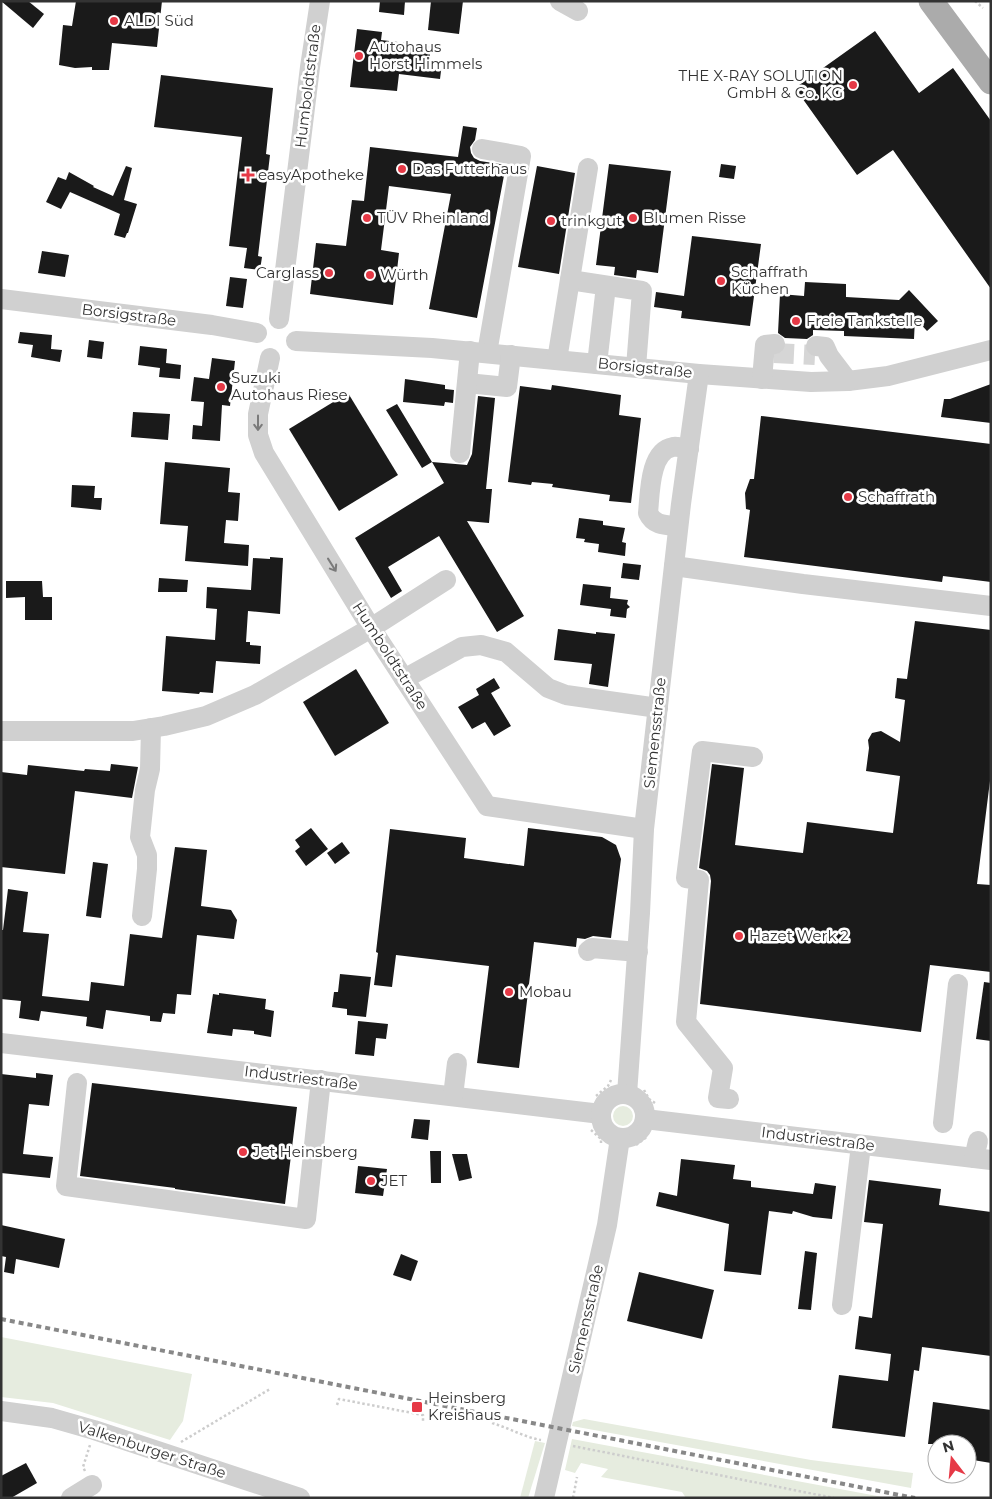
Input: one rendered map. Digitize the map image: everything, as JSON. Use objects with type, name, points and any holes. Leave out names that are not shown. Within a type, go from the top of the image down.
[{"type":"main road","points":[[931,1],[991,82]]},
{"type":"street","name":"Humboldtstraße","points":[[279,319],[320,1]]},
{"type":"street","points":[[560,1],[578,11]]},
{"type":"street","points":[[460,453],[466,383],[478,352],[521,156],[482,149]]},
{"type":"street","points":[[557,360],[588,168]]},
{"type":"street","points":[[570,280],[642,291],[636,368]]},
{"type":"street","points":[[597,364],[606,286]]},
{"type":"street","name":"Borsigstraße","points":[[1,300],[202,323],[257,332]]},
{"type":"street","points":[[272,319],[279,319],[285,321],[294,329],[296,341],[287,355],[282,358],[270,358],[257,345],[257,332],[260,326],[266,322],[272,319]]},
{"type":"street","name":"Borsigstraße","points":[[296,341],[432,348],[762,380],[811,382],[848,381],[888,376],[991,350]]},
{"type":"street","points":[[762,380],[771,350]]},
{"type":"street","points":[[820,352],[848,381]]},
{"type":"street","points":[[466,383],[507,387],[511,355]]},
{"type":"street","name":"Humboldtstraße","points":[[270,358],[258,414],[258,435],[264,453],[371,628],[487,806],[644,829]]},
{"type":"street","name":"Siemensstraße","points":[[627,1094],[638,952],[644,829],[678,526],[699,374]]},
{"type":"street","points":[[678,526],[658,524],[651,520],[648,514],[653,471],[655,462],[665,451],[673,447],[688,449]]},
{"type":"street","points":[[674,566],[812,585],[991,606]]},
{"type":"street","points":[[1,731],[133,731],[206,716],[256,695],[371,628],[446,580]]},
{"type":"street","points":[[404,679],[462,646],[481,645],[506,652],[548,688],[566,695],[658,708]]},
{"type":"street","points":[[142,916],[147,855],[140,838],[145,790],[150,769],[151,728]]},
{"type":"street","points":[[729,1099],[718,1098],[722,1068],[686,1022],[699,880],[686,878],[702,751],[752,757]]},
{"type":"street","points":[[588,951],[592,948],[638,952]]},
{"type":"street","points":[[939,1154],[935,1122],[958,984]]},
{"type":"street","name":"Industriestraße","points":[[1,1043],[601,1114]]},
{"type":"street","points":[[453,1096],[457,1063]]},
{"type":"street","points":[[77,1083],[66,1186],[306,1219],[321,1080]]},
{"type":"street","points":[[627,1094],[641,1103],[646,1119],[641,1130],[632,1137],[620,1138],[610,1134],[603,1125],[601,1114],[605,1103],[615,1096],[627,1094]]},
{"type":"street","name":"Industriestraße","points":[[646,1119],[939,1154],[981,1153]]},
{"type":"street","name":"Siemensstraße","points":[[544,1498],[607,1225],[620,1138]]},
{"type":"street","points":[[842,1305],[861,1144]]},
{"type":"street","name":"Valkenburger Straße","points":[[1,1411],[52,1418],[94,1430],[300,1498]]},
{"type":"street","points":[[70,1498],[92,1485]]},
{"type":"path","points":[[974,1],[983,8]]},
{"type":"path","points":[[175,1458],[182,1440],[270,1389]]},
{"type":"path","points":[[337,1405],[339,1399],[398,1409],[423,1415],[423,1421]]},
{"type":"path","points":[[492,1423],[518,1432],[528,1438],[834,1498]]},
{"type":"path","points":[[92,1485],[83,1467],[94,1430]]},
{"type":"path","points":[[573,1498],[577,1477]]},
{"type":"shaded area","points":[[623,1106],[630,1109],[633,1116],[630,1123],[623,1126],[616,1123],[613,1116],[616,1109]]},
{"type":"shaded area","points":[[1,1337],[192,1374],[183,1421],[170,1440],[53,1403],[1,1397]]},
{"type":"shaded area","points":[[584,1419],[811,1460],[913,1473],[911,1488],[572,1426],[573,1422]]},
{"type":"shaded area","points":[[572,1439],[888,1498],[686,1498],[682,1492],[601,1477],[608,1469],[581,1463],[575,1473],[565,1470]]},
{"type":"shaded area","points":[[535,1441],[545,1443],[528,1498],[520,1498]]},
{"type":"building","points":[[1,1],[28,1],[44,14],[33,28]]},
{"type":"building","name":"ALDI Süd","points":[[76,1],[162,1],[157,47],[112,43],[109,70],[92,70],[92,67],[75,68],[59,65],[63,25],[72,26]]},
{"type":"building","points":[[380,1],[405,1],[404,15],[379,12]]},
{"type":"building","points":[[431,1],[463,1],[459,34],[428,30]]},
{"type":"building","points":[[357,29],[382,32],[381,40],[431,46],[429,61],[442,63],[440,79],[399,74],[397,91],[350,87]]},
{"type":"building","points":[[875,31],[919,93],[953,68],[991,121],[991,289],[893,150],[857,175],[795,88]]},
{"type":"building","points":[[161,75],[273,88],[266,154],[270,155],[258,256],[262,257],[260,270],[244,268],[247,248],[229,246],[242,137],[154,127]]},
{"type":"building","points":[[463,126],[477,128],[475,140],[470,147],[474,158],[480,161],[506,165],[477,318],[429,309],[451,194],[389,186],[381,250],[399,253],[393,305],[310,294],[316,243],[346,246],[352,200],[364,201],[370,147],[458,157]]},
{"type":"building","name":"Blumen Risse","points":[[609,164],[671,171],[658,273],[637,270],[636,278],[614,275],[615,267],[596,265]]},
{"type":"building","points":[[721,164],[736,166],[734,179],[719,177]]},
{"type":"building","points":[[126,166],[132,168],[124,200],[137,204],[125,238],[114,235],[120,214],[70,192],[61,209],[46,202],[58,177],[66,180],[69,172],[93,187],[113,196]]},
{"type":"building","name":"trinkgut","points":[[537,166],[575,173],[559,274],[518,267]]},
{"type":"building","name":"Schaffrath Küchen","points":[[692,236],[761,244],[750,326],[681,318],[682,311],[654,307],[656,292],[684,296]]},
{"type":"building","points":[[42,251],[69,255],[65,277],[38,273]]},
{"type":"building","points":[[230,277],[247,279],[243,308],[226,306]]},
{"type":"building","points":[[805,282],[846,284],[846,297],[899,300],[909,290],[938,321],[927,331],[915,318],[914,339],[844,336],[844,331],[813,330],[813,335],[807,339],[785,338],[778,333],[780,294],[804,296]]},
{"type":"building","points":[[20,332],[52,335],[51,349],[62,350],[60,362],[31,357],[33,345],[18,343]]},
{"type":"building","points":[[89,340],[104,342],[102,359],[87,357]]},
{"type":"building","points":[[140,346],[167,349],[166,363],[181,365],[180,379],[159,377],[160,368],[138,365]]},
{"type":"building","points":[[212,358],[235,361],[230,406],[222,405],[220,441],[192,439],[193,425],[202,426],[204,402],[191,401],[194,377],[209,379]]},
{"type":"building","points":[[405,379],[445,385],[445,389],[454,390],[453,403],[445,402],[444,406],[403,402]]},
{"type":"building","points":[[991,384],[991,423],[941,417],[944,399],[950,399]]},
{"type":"building","points":[[552,385],[621,395],[619,415],[641,418],[631,503],[609,501],[610,495],[552,487],[553,484],[532,482],[531,485],[508,482],[520,386],[551,390]]},
{"type":"building","points":[[348,393],[398,475],[339,511],[289,429]]},
{"type":"building","points":[[478,396],[495,398],[486,489],[492,489],[489,523],[467,521],[524,616],[497,632],[439,536],[388,567],[402,591],[391,598],[355,538],[444,483],[432,462],[467,465],[472,454]]},
{"type":"building","points":[[397,404],[432,462],[422,468],[386,410]]},
{"type":"building","points":[[133,412],[170,414],[168,440],[131,437]]},
{"type":"building","name":"Schaffrath","points":[[761,416],[991,444],[991,582],[943,576],[942,582],[744,557],[750,510],[746,509],[745,493],[750,479],[754,479]]},
{"type":"building","points":[[165,462],[230,468],[228,492],[240,493],[238,521],[226,520],[224,543],[249,545],[248,566],[185,561],[188,526],[160,524]]},
{"type":"building","points":[[72,485],[95,486],[94,498],[102,498],[101,510],[71,507]]},
{"type":"building","points":[[579,518],[603,521],[603,525],[625,528],[622,542],[626,543],[625,556],[598,552],[599,544],[584,542],[585,539],[576,538]]},
{"type":"building","points":[[270,557],[283,558],[280,614],[248,611],[246,642],[250,642],[250,645],[261,646],[260,664],[216,661],[213,693],[200,692],[199,694],[162,691],[166,636],[215,640],[217,609],[206,608],[207,587],[251,590],[253,558],[270,559]]},
{"type":"building","points":[[623,563],[641,565],[639,580],[621,578]]},
{"type":"building","points":[[159,578],[188,580],[187,592],[158,592]]},
{"type":"building","points":[[6,581],[42,581],[43,597],[52,597],[52,620],[25,620],[25,597],[6,598]]},
{"type":"building","points":[[583,584],[611,587],[610,598],[628,600],[627,604],[630,607],[627,609],[626,618],[610,616],[611,609],[580,605]]},
{"type":"building","points":[[915,621],[991,630],[991,773],[977,884],[991,885],[991,972],[930,965],[921,1032],[700,1004],[711,881],[707,871],[699,868],[712,764],[744,768],[735,845],[803,853],[807,822],[893,833],[900,776],[866,771],[869,748],[868,740],[872,733],[881,731],[900,742],[905,700],[895,698],[897,678],[907,679]]},
{"type":"building","points":[[558,629],[596,634],[596,632],[615,634],[608,687],[589,684],[592,664],[554,660]]},
{"type":"building","points":[[356,669],[389,723],[335,756],[303,702]]},
{"type":"building","points":[[494,678],[500,688],[491,693],[511,726],[494,736],[485,722],[472,729],[458,707],[479,695],[476,689]]},
{"type":"building","points":[[111,764],[138,767],[132,798],[75,791],[65,874],[1,867],[1,772],[27,775],[28,765],[84,771],[85,769],[110,771]]},
{"type":"building","points":[[311,828],[328,849],[306,866],[295,851],[300,847],[295,840]]},
{"type":"building","points":[[528,828],[602,837],[616,845],[621,859],[611,938],[593,936],[585,939],[577,938],[576,947],[534,942],[519,1068],[477,1063],[489,966],[396,955],[392,987],[374,985],[390,829],[466,838],[464,858],[524,866]]},
{"type":"building","points":[[342,842],[350,853],[335,864],[327,853]]},
{"type":"building","points":[[175,847],[207,850],[201,906],[231,910],[237,920],[234,939],[197,935],[191,995],[177,994],[175,1014],[163,1013],[161,1022],[150,1021],[150,1016],[106,1010],[103,1029],[86,1026],[87,1017],[41,1011],[39,1021],[19,1018],[21,1001],[1,999],[1,930],[3,930],[8,889],[28,892],[23,932],[49,934],[42,996],[89,1001],[91,982],[124,986],[130,934],[162,938]]},
{"type":"building","points":[[93,862],[108,864],[101,918],[86,916]]},
{"type":"building","points":[[340,974],[371,977],[366,1017],[347,1015],[347,1009],[332,1007],[334,992],[338,992]]},
{"type":"building","points":[[984,982],[991,983],[991,1041],[976,1039]]},
{"type":"building","points":[[219,993],[266,999],[265,1009],[274,1011],[271,1037],[254,1034],[254,1031],[233,1029],[232,1036],[207,1033],[213,994],[219,995]]},
{"type":"building","points":[[358,1021],[388,1024],[386,1039],[376,1038],[374,1056],[355,1054]]},
{"type":"building","points":[[36,1073],[53,1075],[49,1106],[29,1104],[23,1154],[53,1157],[50,1178],[1,1173],[1,1074],[36,1078]]},
{"type":"building","points":[[92,1083],[297,1107],[285,1204],[80,1176]]},
{"type":"building","points":[[414,1119],[430,1120],[428,1140],[411,1138]]},
{"type":"building","points":[[430,1151],[441,1151],[441,1183],[431,1183]]},
{"type":"building","points":[[452,1154],[467,1154],[472,1178],[459,1181]]},
{"type":"building","points":[[681,1159],[735,1165],[733,1179],[751,1181],[751,1187],[813,1194],[815,1183],[836,1186],[832,1219],[813,1217],[793,1211],[792,1214],[769,1211],[761,1275],[724,1271],[729,1224],[656,1206],[659,1192],[677,1196]]},
{"type":"building","name":"JET","points":[[358,1166],[387,1169],[383,1196],[355,1193]]},
{"type":"building","points":[[869,1180],[941,1189],[939,1205],[991,1212],[991,1356],[922,1347],[919,1371],[914,1370],[905,1437],[832,1428],[839,1375],[888,1381],[891,1354],[855,1349],[859,1316],[872,1318],[883,1224],[864,1222]]},
{"type":"building","points":[[1,1225],[65,1239],[59,1268],[16,1259],[14,1274],[4,1272],[6,1257],[1,1256]]},
{"type":"building","points":[[805,1251],[817,1253],[811,1310],[798,1309]]},
{"type":"building","points":[[401,1254],[418,1261],[411,1281],[393,1275]]},
{"type":"building","points":[[639,1272],[714,1290],[702,1339],[627,1321]]},
{"type":"building","points":[[933,1402],[991,1410],[991,1463],[977,1461],[977,1434],[929,1434]]},
{"type":"building","points":[[26,1463],[37,1483],[11,1498],[1,1498],[1,1476]]},
{"type":"tunnel","points":[[774,353],[815,355]]},
{"type":"railway","points":[[1,1319],[915,1498]]},
{"type":"place","name":"ALDI Süd","points":[[114,21]]},
{"type":"place","name":"Autohaus Horst Himmels","points":[[359,56]]},
{"type":"place","name":"THE X-RAY SOLUTION GmbH & Co. KG","points":[[853,85]]},
{"type":"place","name":"Das Futterhaus","points":[[402,169]]},
{"type":"place","name":"easyApotheke","points":[[248,175]]},
{"type":"place","name":"TÜV Rheinland","points":[[367,218]]},
{"type":"place","name":"Blumen Risse","points":[[633,218]]},
{"type":"place","name":"trinkgut","points":[[551,221]]},
{"type":"place","name":"Carglass","points":[[329,273]]},
{"type":"place","name":"Würth","points":[[370,275]]},
{"type":"place","name":"Schaffrath Küchen","points":[[721,281]]},
{"type":"place","name":"Freie Tankstelle","points":[[796,321]]},
{"type":"place","name":"Suzuki Autohaus Riese","points":[[221,387]]},
{"type":"place","name":"Schaffrath","points":[[848,497]]},
{"type":"place","name":"Hazet Werk 2","points":[[739,936]]},
{"type":"place","name":"Mobau","points":[[509,992]]},
{"type":"place","name":"Jet Heinsberg","points":[[243,1152]]},
{"type":"place","name":"JET","points":[[371,1181]]},
{"type":"place","name":"Heinsberg Kreishaus","points":[[417,1407]]}]
